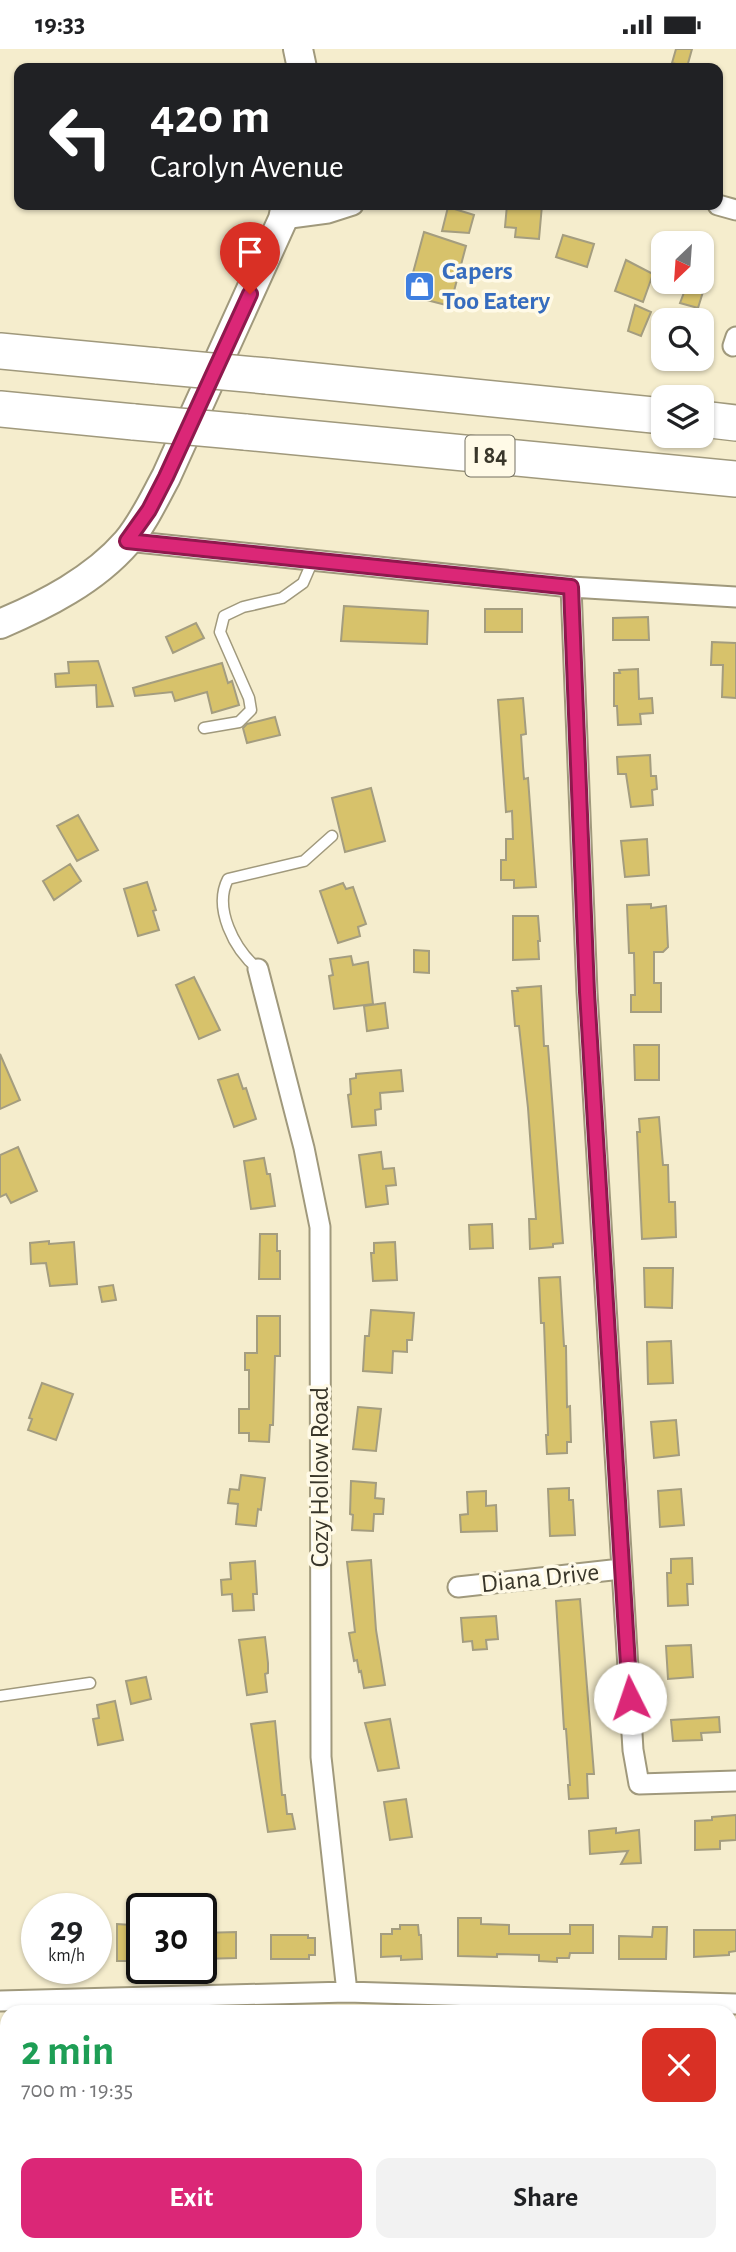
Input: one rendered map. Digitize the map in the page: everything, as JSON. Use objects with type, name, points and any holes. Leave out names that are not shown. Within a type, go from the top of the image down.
[{"type":"highway","name":"I 84","points":[[0,351],[651,415]]},
{"type":"highway","name":"I 84","points":[[0,409],[736,479]]},
{"type":"highway","points":[[714,420],[736,423]]},
{"type":"main road","points":[[0,624],[27,613],[72,587],[107,561],[127,541],[149,510],[285,212]]},
{"type":"street","points":[[285,212],[328,213],[337,210]]},
{"type":"street","points":[[127,541],[571,587],[736,597]]},
{"type":"street","points":[[571,587],[587,992],[633,1750],[639,1784],[736,1781]]},
{"type":"street","name":"Cozy Hollow Road","points":[[258,969],[304,1148],[320,1227],[321,1757],[347,1992]]},
{"type":"street","name":"Diana Drive","points":[[458,1587],[621,1569]]},
{"type":"street","points":[[0,2001],[347,1992],[621,2005]]},
{"type":"lane","points":[[204,728],[239,722],[251,710],[249,698],[220,632],[224,616],[243,607],[282,599],[303,583],[313,560]]},
{"type":"lane","points":[[258,969],[244,957],[226,918],[223,890],[228,879],[304,861],[332,836]]},
{"type":"lane","points":[[0,1696],[90,1683]]},
{"type":"building","points":[[676,49],[692,49],[688,63],[672,63]]},
{"type":"building","points":[[447,210],[474,215],[469,233],[442,231]]},
{"type":"building","points":[[507,210],[542,210],[539,239],[515,237],[516,228],[505,227]]},
{"type":"building","points":[[424,232],[466,246],[450,306],[407,295]]},
{"type":"building","points":[[563,235],[594,244],[587,267],[556,257]]},
{"type":"building","points":[[626,260],[651,273],[643,302],[615,291]]},
{"type":"building","points":[[683,294],[702,294],[698,308],[680,303]]},
{"type":"building","points":[[635,305],[651,312],[641,336],[628,331]]},
{"type":"building","points":[[344,606],[428,611],[427,644],[341,641]]},
{"type":"building","points":[[485,609],[522,609],[522,632],[485,632]]},
{"type":"building","points":[[648,617],[649,640],[613,640],[613,618]]},
{"type":"building","points":[[196,623],[204,638],[173,653],[166,637]]},
{"type":"building","points":[[712,642],[736,643],[736,698],[722,697],[723,665],[711,665]]},
{"type":"building","points":[[98,661],[113,706],[97,707],[96,685],[56,687],[55,674],[69,673],[68,662]]},
{"type":"building","points":[[222,663],[228,683],[232,681],[239,705],[212,713],[207,692],[175,701],[172,692],[135,696],[133,688]]},
{"type":"building","points":[[638,669],[639,699],[652,698],[653,713],[640,714],[641,724],[618,725],[617,706],[614,706],[614,673],[620,673],[619,670]]},
{"type":"building","points":[[523,698],[526,734],[521,735],[523,766],[524,779],[528,778],[536,887],[514,888],[514,880],[501,880],[501,860],[506,860],[506,839],[513,839],[512,811],[506,812],[498,700]]},
{"type":"building","points":[[275,717],[280,735],[247,743],[243,728],[247,724]]},
{"type":"building","points":[[650,755],[651,776],[656,776],[657,789],[652,790],[653,805],[631,807],[626,774],[618,774],[617,757]]},
{"type":"building","points":[[371,788],[385,841],[345,852],[332,798]]},
{"type":"building","points":[[78,815],[98,850],[77,861],[57,826]]},
{"type":"building","points":[[647,839],[649,875],[625,877],[621,841]]},
{"type":"building","points":[[70,864],[81,881],[54,900],[43,881]]},
{"type":"building","points":[[147,882],[159,930],[138,936],[124,889]]},
{"type":"building","points":[[343,883],[346,889],[353,887],[366,924],[358,927],[360,936],[338,943],[320,891]]},
{"type":"building","points":[[651,904],[651,908],[666,906],[668,947],[663,952],[654,952],[654,983],[661,983],[661,1012],[631,1012],[631,995],[635,995],[634,953],[629,953],[627,905]]},
{"type":"building","points":[[513,916],[538,916],[539,959],[513,960]]},
{"type":"building","points":[[414,950],[429,951],[429,973],[414,972]]},
{"type":"building","points":[[351,956],[353,965],[368,962],[373,1004],[334,1009],[329,976],[333,975],[330,959]]},
{"type":"building","points":[[194,977],[220,1030],[199,1039],[176,985]]},
{"type":"building","points":[[541,986],[544,1046],[548,1046],[563,1243],[553,1244],[553,1247],[530,1249],[529,1219],[536,1219],[528,1108],[519,1026],[515,1026],[512,991],[518,991],[517,988]]},
{"type":"building","points":[[385,1003],[388,1028],[367,1031],[364,1006]]},
{"type":"building","points":[[634,1045],[659,1045],[659,1080],[635,1080]]},
{"type":"building","points":[[0,1054],[20,1100],[0,1109]]},
{"type":"building","points":[[401,1070],[403,1091],[380,1093],[381,1109],[375,1110],[376,1125],[352,1127],[348,1095],[351,1094],[350,1079],[356,1078],[356,1074]]},
{"type":"building","points":[[238,1074],[243,1089],[246,1088],[256,1119],[234,1127],[218,1080]]},
{"type":"building","points":[[659,1117],[663,1165],[668,1165],[669,1202],[675,1202],[676,1237],[642,1239],[637,1132],[640,1132],[639,1119]]},
{"type":"building","points":[[18,1147],[37,1191],[11,1203],[6,1194],[0,1197],[0,1155]]},
{"type":"building","points":[[381,1152],[383,1169],[394,1168],[396,1185],[386,1186],[388,1204],[366,1207],[359,1155]]},
{"type":"building","points":[[264,1158],[267,1174],[270,1174],[275,1206],[251,1209],[244,1161]]},
{"type":"building","points":[[492,1224],[493,1248],[470,1249],[469,1225]]},
{"type":"building","points":[[260,1234],[277,1234],[280,1279],[259,1279]]},
{"type":"building","points":[[49,1241],[49,1244],[74,1242],[77,1284],[50,1286],[46,1263],[31,1264],[30,1243]]},
{"type":"building","points":[[395,1242],[397,1280],[373,1281],[371,1253],[374,1253],[374,1243]]},
{"type":"building","points":[[644,1268],[673,1268],[672,1308],[645,1307]]},
{"type":"building","points":[[560,1277],[571,1442],[567,1442],[567,1453],[547,1454],[544,1323],[541,1323],[539,1278]]},
{"type":"building","points":[[113,1285],[116,1300],[102,1302],[99,1287]]},
{"type":"building","points":[[371,1310],[414,1313],[412,1340],[407,1340],[407,1352],[393,1351],[392,1373],[363,1371],[365,1336],[369,1336]]},
{"type":"building","points":[[257,1316],[280,1316],[280,1356],[275,1356],[273,1425],[270,1425],[269,1442],[249,1441],[249,1433],[239,1433],[239,1409],[249,1409],[249,1370],[245,1370],[245,1353],[257,1353]]},
{"type":"building","points":[[671,1341],[673,1383],[648,1384],[647,1342]]},
{"type":"building","points":[[42,1383],[73,1394],[56,1440],[28,1430],[32,1419],[29,1418]]},
{"type":"building","points":[[358,1407],[381,1409],[376,1451],[353,1449]]},
{"type":"building","points":[[676,1420],[679,1455],[654,1458],[651,1422]]},
{"type":"building","points":[[241,1475],[265,1478],[256,1526],[236,1524],[238,1504],[228,1503],[230,1489],[239,1490]]},
{"type":"building","points":[[351,1481],[376,1483],[375,1498],[384,1499],[383,1514],[374,1514],[373,1531],[352,1530]]},
{"type":"building","points":[[569,1488],[569,1500],[573,1500],[575,1535],[550,1536],[548,1489]]},
{"type":"building","points":[[681,1489],[684,1525],[660,1527],[658,1491]]},
{"type":"building","points":[[486,1491],[486,1506],[496,1505],[497,1531],[461,1532],[460,1515],[468,1514],[467,1492]]},
{"type":"building","points":[[692,1558],[693,1584],[687,1584],[688,1605],[668,1606],[667,1573],[671,1573],[671,1559]]},
{"type":"building","points":[[371,1560],[376,1630],[385,1685],[364,1688],[357,1660],[354,1661],[349,1633],[355,1632],[347,1562]]},
{"type":"building","points":[[255,1561],[257,1594],[253,1594],[254,1610],[233,1611],[232,1594],[222,1595],[221,1580],[231,1579],[230,1563]]},
{"type":"building","points":[[580,1599],[594,1774],[587,1774],[588,1798],[569,1799],[556,1601]]},
{"type":"building","points":[[496,1616],[498,1639],[486,1640],[487,1649],[473,1650],[472,1641],[463,1642],[461,1618]]},
{"type":"building","points":[[265,1637],[267,1692],[247,1695],[239,1640]]},
{"type":"building","points":[[691,1645],[693,1677],[668,1679],[666,1646]]},
{"type":"building","points":[[146,1677],[151,1699],[131,1704],[126,1681]]},
{"type":"building","points":[[115,1701],[123,1740],[98,1745],[93,1719],[99,1718],[97,1705]]},
{"type":"building","points":[[719,1717],[720,1732],[701,1733],[702,1740],[673,1741],[671,1720]]},
{"type":"building","points":[[390,1719],[399,1768],[378,1771],[365,1723]]},
{"type":"building","points":[[275,1721],[282,1795],[285,1795],[287,1814],[292,1814],[295,1829],[268,1832],[251,1724]]},
{"type":"building","points":[[406,1799],[412,1837],[390,1840],[384,1802]]},
{"type":"building","points":[[736,1815],[736,1840],[720,1841],[720,1849],[695,1850],[695,1821]]},
{"type":"building","points":[[616,1828],[616,1833],[639,1830],[641,1863],[621,1864],[628,1851],[590,1854],[589,1831]]},
{"type":"building","points":[[458,1918],[481,1918],[481,1924],[509,1925],[509,1934],[570,1934],[570,1925],[593,1925],[593,1953],[570,1953],[569,1958],[557,1958],[557,1962],[539,1961],[539,1955],[458,1956]]},
{"type":"building","points":[[117,1924],[126,1925],[126,1961],[117,1961]]},
{"type":"building","points":[[400,1925],[418,1925],[422,1959],[381,1957],[381,1934],[392,1934],[392,1929],[400,1929]]},
{"type":"building","points":[[653,1927],[667,1927],[666,1959],[619,1959],[619,1936],[652,1937]]},
{"type":"building","points":[[694,1930],[736,1930],[736,1951],[729,1952],[729,1955],[694,1957]]},
{"type":"building","points":[[236,1932],[236,1958],[217,1959],[217,1933]]},
{"type":"building","points":[[271,1935],[308,1935],[308,1938],[315,1938],[315,1955],[309,1955],[309,1959],[271,1959]]},
{"type":"place","name":"Capers Too Eatery","points":[[419,286]]},
{"type":"route","points":[[250,294],[166,477],[149,510],[127,541],[571,587],[587,992],[630,1698]]}]
